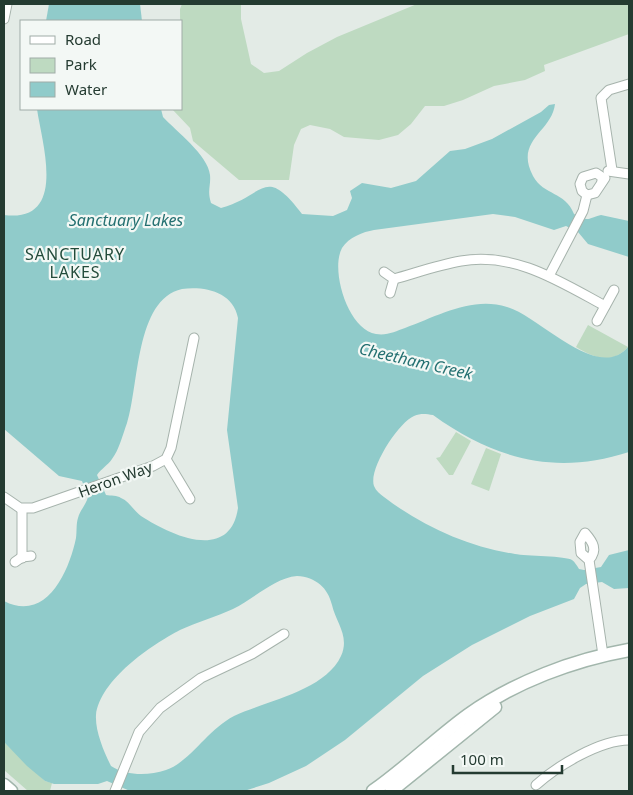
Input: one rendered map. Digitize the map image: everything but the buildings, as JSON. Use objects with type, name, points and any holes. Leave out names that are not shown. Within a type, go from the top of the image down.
[{"type":"street","points":[[4,19],[7,4]]},
{"type":"street","points":[[612,170],[602,98],[609,90],[629,84]]},
{"type":"street","points":[[587,195],[581,189],[580,180],[583,176],[599,177],[612,170],[629,174]]},
{"type":"street","points":[[587,195],[595,193],[599,177]]},
{"type":"street","points":[[549,276],[583,211],[587,195]]},
{"type":"street","points":[[384,272],[394,279],[460,262],[479,260],[519,264],[549,276],[604,306]]},
{"type":"street","points":[[390,293],[394,279]]},
{"type":"street","points":[[597,321],[614,290]]},
{"type":"street","name":"Heron Way","points":[[22,509],[37,507],[86,490],[154,466],[166,459],[172,448],[194,338]]},
{"type":"street","points":[[166,459],[190,499]]},
{"type":"street","points":[[4,497],[22,509],[22,559]]},
{"type":"street","points":[[590,565],[603,655]]},
{"type":"street","points":[[116,788],[140,732],[148,721],[171,699],[200,678],[252,654],[284,634]]},
{"type":"street","points":[[373,791],[479,708],[510,689],[603,655],[629,650]]},
{"type":"street","points":[[390,791],[487,713],[543,676]]},
{"type":"street","points":[[536,785],[565,762],[614,742],[629,740]]},
{"type":"street","points":[[4,785],[11,791]]},
{"type":"green space","points":[[182,4],[241,4],[241,19],[251,64],[264,73],[279,71],[337,37],[417,4],[629,4],[629,34],[544,65],[545,71],[525,80],[494,86],[444,106],[425,106],[411,124],[398,135],[379,140],[344,137],[330,129],[310,125],[301,129],[294,145],[289,180],[239,180],[193,141],[190,128],[173,110],[182,110],[182,20],[180,20]]},
{"type":"green space","points":[[588,325],[628,347],[622,353],[609,358],[596,357],[583,351],[576,347]]},
{"type":"green space","points":[[456,432],[471,441],[453,475],[449,475],[436,458],[440,457]]},
{"type":"green space","points":[[486,448],[501,454],[489,491],[471,484]]},
{"type":"green space","points":[[4,742],[45,781],[52,783],[50,791],[28,791],[4,770]]},
{"type":"water","points":[[49,4],[140,4],[142,20],[46,20]]},
{"type":"water","name":"Sanctuary Lakes","points":[[555,104],[548,122],[531,145],[528,154],[528,164],[533,176],[543,187],[565,201],[574,214],[579,217],[588,219],[601,215],[629,221],[629,257],[588,244],[578,232],[566,226],[554,230],[515,217],[493,214],[374,230],[356,236],[342,248],[338,270],[340,284],[344,298],[357,322],[366,330],[376,334],[391,333],[455,309],[481,304],[494,304],[521,313],[586,353],[602,357],[616,356],[629,346],[629,452],[576,463],[526,459],[479,443],[433,415],[421,414],[408,420],[393,436],[380,458],[373,478],[374,486],[383,496],[430,526],[463,541],[497,551],[569,559],[579,569],[584,570],[601,567],[609,555],[629,550],[629,588],[614,589],[602,582],[586,584],[580,588],[574,599],[530,616],[472,645],[423,676],[345,740],[306,766],[269,783],[244,791],[130,791],[107,781],[98,784],[54,784],[45,781],[27,766],[4,742],[4,601],[19,606],[32,605],[43,600],[53,590],[68,565],[76,538],[78,518],[88,497],[82,481],[59,476],[4,429],[4,215],[24,214],[37,207],[44,194],[46,160],[37,110],[161,110],[163,117],[204,159],[210,175],[209,195],[211,203],[221,208],[236,203],[256,191],[271,187],[280,190],[302,214],[333,216],[347,210],[352,198],[350,191],[362,183],[391,188],[416,181],[450,151],[465,149],[492,139],[541,112],[549,105]],"holes":[[[182,289],[209,290],[224,297],[235,309],[238,318],[227,430],[238,508],[233,525],[224,535],[211,540],[197,540],[182,536],[153,523],[136,512],[124,499],[118,496],[106,495],[97,475],[110,461],[119,447],[131,407],[141,346],[155,309],[167,296]],[[297,576],[320,584],[328,593],[343,636],[344,642],[341,656],[333,668],[322,678],[293,694],[234,716],[224,722],[183,760],[166,770],[138,774],[124,772],[111,766],[98,734],[96,715],[107,689],[129,665],[155,645],[180,630],[233,609],[280,581]]]},
{"type":"district","name":"SANCTUARY LAKES","points":[[75,263]]},
{"type":"water label","name":"Cheetham Creek","points":[[416,361]]}]
